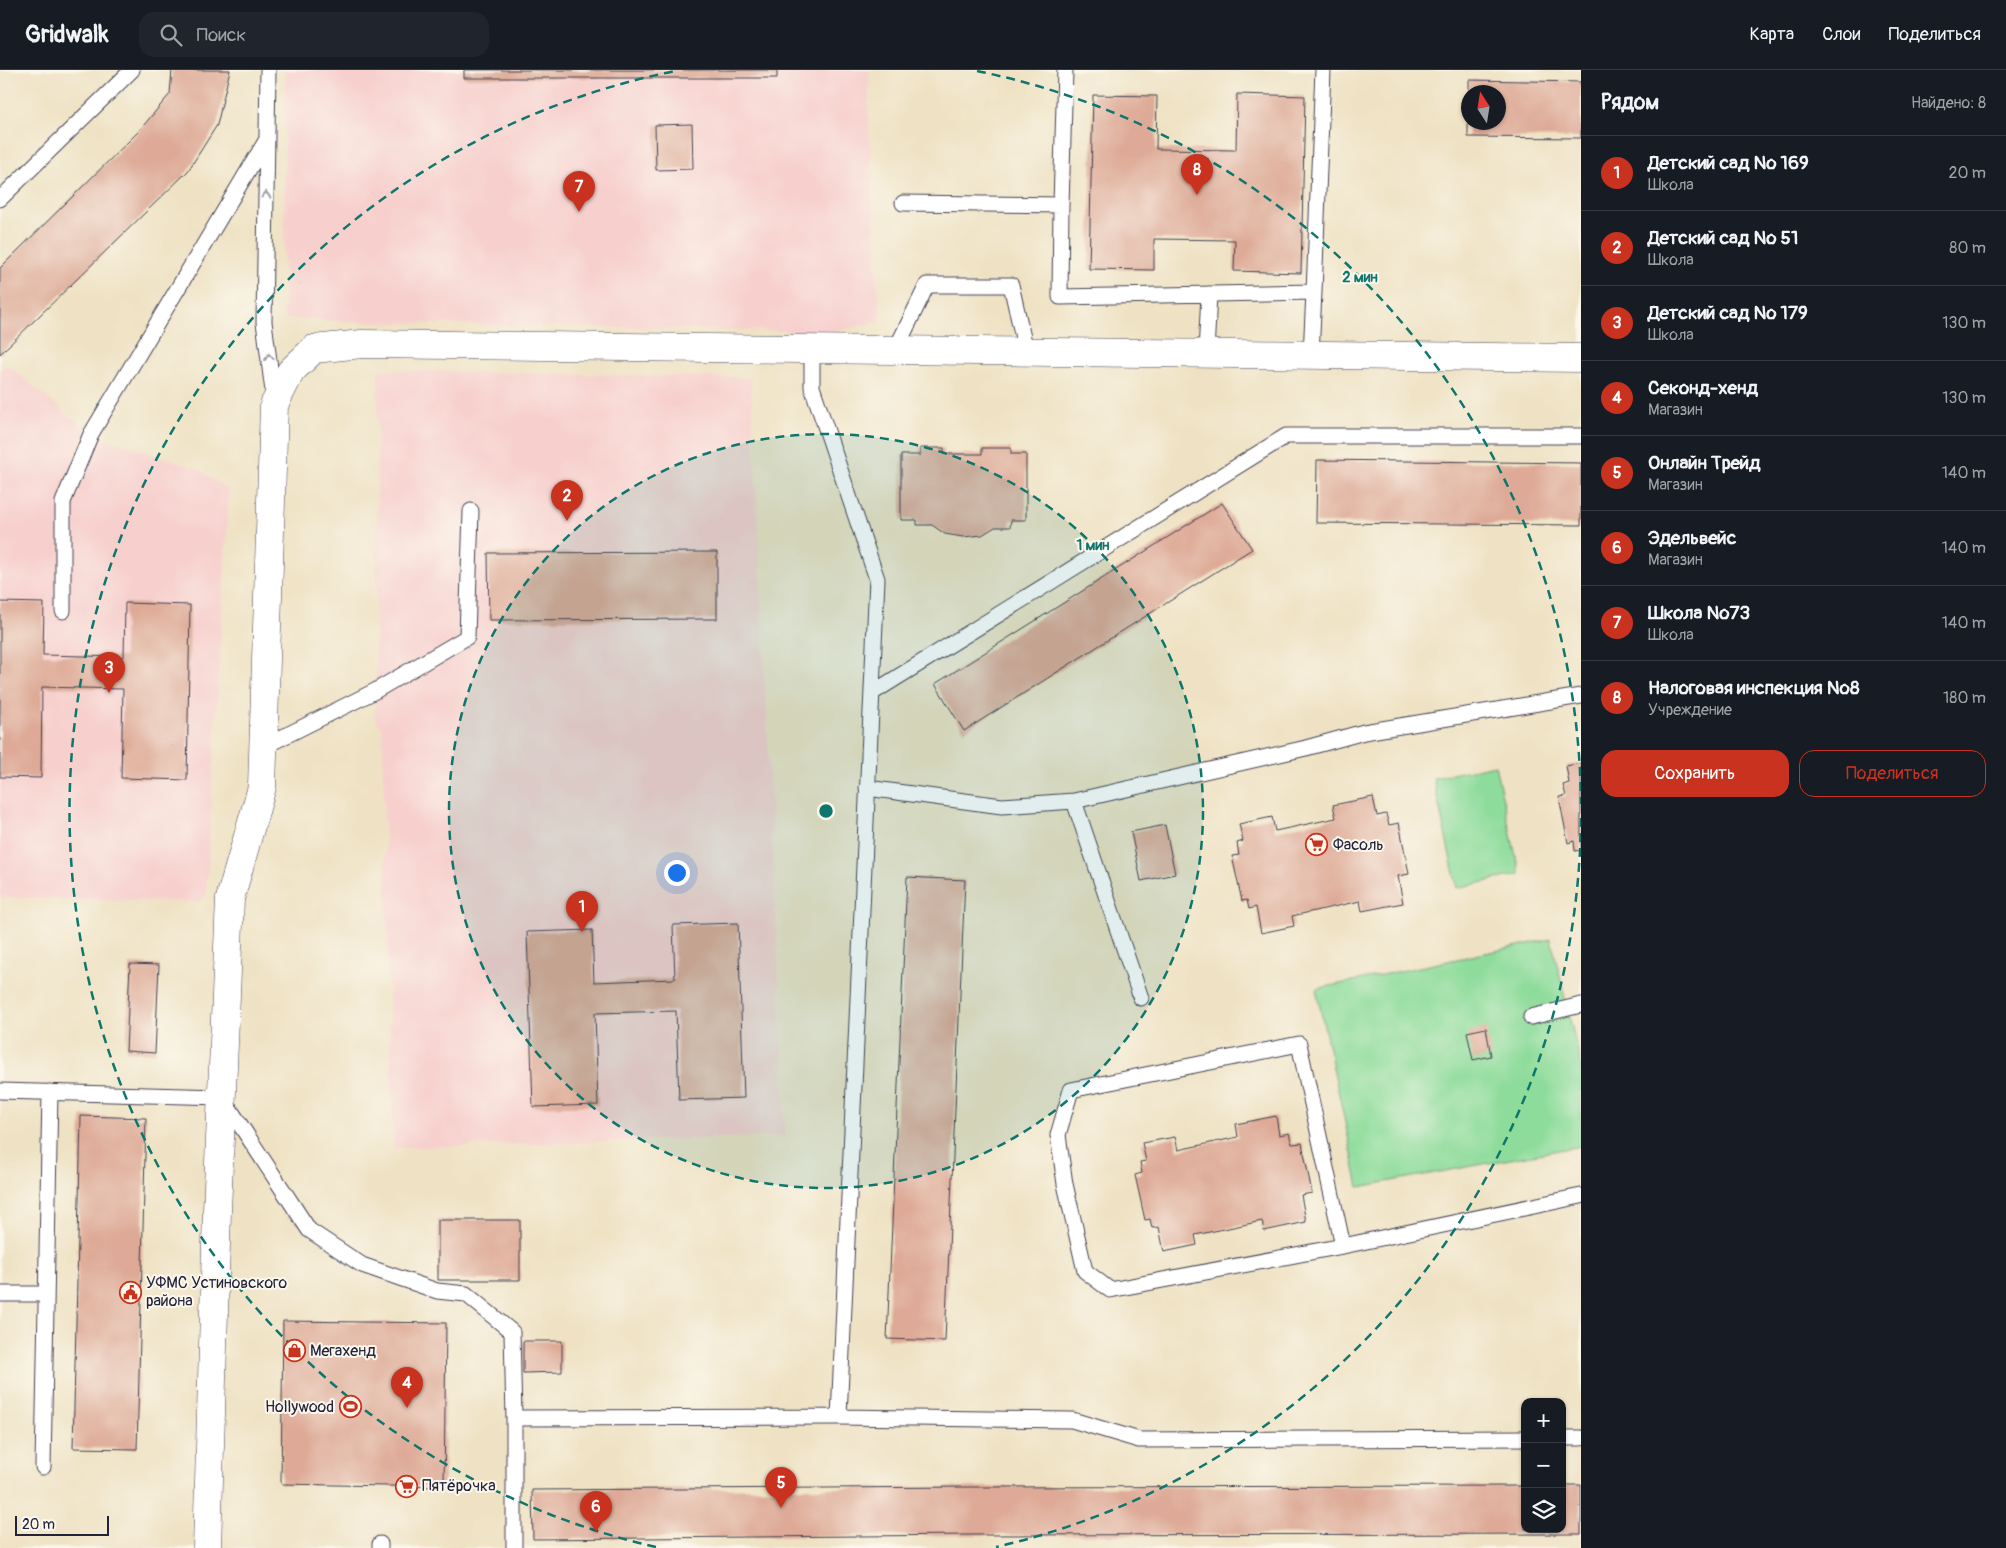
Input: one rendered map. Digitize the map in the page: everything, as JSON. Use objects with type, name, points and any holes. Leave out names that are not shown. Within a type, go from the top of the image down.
[{"type":"street","points":[[207,1548],[230,899],[262,787],[274,405],[291,371],[314,349],[362,344],[1581,358]]},
{"type":"lane","points":[[0,199],[132,70]]},
{"type":"lane","points":[[268,70],[264,322],[274,405]]},
{"type":"lane","points":[[1065,70],[1060,297],[1314,292]]},
{"type":"lane","points":[[1311,355],[1323,70]]},
{"type":"lane","points":[[63,611],[63,502],[91,434],[267,139]]},
{"type":"lane","points":[[903,203],[1062,205]]},
{"type":"lane","points":[[896,349],[927,285],[1012,285],[1026,351]]},
{"type":"lane","points":[[1206,353],[1209,294]]},
{"type":"lane","points":[[812,348],[812,387],[877,579],[839,1416]]},
{"type":"lane","points":[[872,692],[1286,436],[1581,436]]},
{"type":"lane","points":[[263,747],[375,691],[467,637],[471,511]]},
{"type":"lane","points":[[867,788],[1002,806],[1074,801],[1306,748],[1364,732],[1581,696]]},
{"type":"lane","points":[[1074,801],[1141,998]]},
{"type":"lane","points":[[1531,1017],[1581,1005]]},
{"type":"lane","points":[[1342,1246],[1299,1044],[1070,1090],[1058,1135],[1065,1184],[1085,1271],[1110,1290],[1342,1246],[1581,1196]]},
{"type":"lane","points":[[0,1091],[222,1096],[309,1230],[362,1266],[436,1291],[466,1294],[512,1332],[514,1548]]},
{"type":"lane","points":[[43,1467],[50,1092]]},
{"type":"lane","points":[[0,1294],[46,1294]]},
{"type":"lane","points":[[514,1418],[839,1416],[1072,1420],[1138,1440],[1521,1438]]},
{"type":"lane","points":[[1566,1438],[1581,1438]]},
{"type":"shaded area","points":[[285,70],[870,70],[868,106],[880,321],[832,332],[357,322],[284,318]]},
{"type":"shaded area","points":[[7,364],[91,434],[196,468],[229,490],[206,896],[199,902],[0,897],[0,370]]},
{"type":"shaded area","points":[[378,370],[751,378],[786,1136],[393,1148],[382,728],[375,719]]},
{"type":"green space","points":[[1495,765],[1520,874],[1457,888],[1433,778]]},
{"type":"green space","points":[[1551,939],[1581,1065],[1581,1146],[1359,1187],[1316,989]]},
{"type":"building","points":[[172,70],[230,70],[217,125],[188,171],[0,354],[0,268],[138,132],[170,94]]},
{"type":"building","points":[[464,70],[777,70],[777,78],[464,78]]},
{"type":"building","points":[[1469,80],[1581,82],[1581,138],[1468,137],[1468,130],[1506,130],[1506,85],[1469,85]]},
{"type":"building","points":[[1237,94],[1305,96],[1301,273],[1234,271],[1235,240],[1154,239],[1154,270],[1089,269],[1093,95],[1157,96],[1156,149],[1236,150]]},
{"type":"building","points":[[692,124],[693,169],[656,170],[655,125]]},
{"type":"building","points":[[920,448],[944,448],[944,454],[982,454],[982,448],[1011,448],[1011,454],[1026,454],[1026,520],[1011,520],[1010,527],[995,527],[982,535],[963,537],[945,534],[932,525],[917,525],[917,520],[901,520],[901,455],[920,455]]},
{"type":"building","points":[[1317,460],[1581,463],[1581,525],[1316,523]]},
{"type":"building","points":[[1222,503],[1252,549],[964,731],[935,684]]},
{"type":"building","points":[[717,552],[717,619],[489,620],[488,553]]},
{"type":"building","points":[[0,602],[44,603],[43,655],[124,657],[125,603],[190,605],[187,780],[121,778],[123,689],[42,687],[41,778],[0,777]]},
{"type":"building","points":[[1581,763],[1581,850],[1575,851],[1574,841],[1568,843],[1559,797],[1566,796],[1563,785],[1569,783],[1566,766]]},
{"type":"building","points":[[1373,797],[1377,816],[1386,814],[1389,825],[1399,823],[1409,874],[1398,876],[1403,903],[1362,911],[1360,901],[1292,916],[1294,926],[1261,933],[1256,907],[1249,909],[1247,900],[1242,901],[1232,856],[1239,855],[1237,843],[1243,841],[1239,824],[1272,817],[1275,831],[1336,818],[1333,805]]},
{"type":"building","points":[[1165,825],[1175,874],[1141,881],[1131,832]]},
{"type":"building","points":[[907,877],[965,880],[945,1341],[887,1339]]},
{"type":"building","points":[[738,923],[744,1098],[679,1100],[676,1011],[595,1013],[598,1105],[533,1107],[527,932],[592,930],[594,982],[675,979],[673,925]]},
{"type":"building","points":[[130,964],[159,965],[155,1053],[126,1051]]},
{"type":"building","points":[[1486,1028],[1491,1056],[1473,1060],[1467,1032]]},
{"type":"building","points":[[81,1116],[146,1118],[137,1449],[73,1448]]},
{"type":"building","points":[[1276,1116],[1279,1135],[1289,1133],[1292,1144],[1302,1143],[1312,1193],[1301,1195],[1306,1222],[1264,1231],[1262,1221],[1195,1235],[1197,1245],[1164,1252],[1159,1227],[1152,1228],[1150,1219],[1145,1220],[1135,1175],[1142,1173],[1140,1162],[1146,1161],[1142,1143],[1175,1137],[1178,1150],[1238,1137],[1236,1124]]},
{"type":"building","points":[[438,1220],[520,1220],[520,1280],[438,1280]]},
{"type":"building","points":[[283,1321],[446,1323],[444,1487],[281,1484]]},
{"type":"building","points":[[523,1341],[562,1341],[562,1372],[523,1373]]},
{"type":"building","points":[[1566,1485],[1581,1485],[1581,1534],[970,1535],[533,1539],[532,1490],[1521,1486],[1521,1533],[1566,1533]]},
{"type":"place","name":"Налоговая инспекция №8","points":[[1197,195]]},
{"type":"place","name":"Школа №73","points":[[579,212]]},
{"type":"place","name":"Детский сад № 51","points":[[567,521]]},
{"type":"place","name":"Детский сад № 179","points":[[109,693]]},
{"type":"place","name":"Фасоль","points":[[1317,845]]},
{"type":"place","name":"Детский сад № 169","points":[[582,932]]},
{"type":"place","name":"УФМС Устиновского района","points":[[130,1292]]},
{"type":"place","name":"Мегахенд","points":[[294,1351]]},
{"type":"place","name":"Hollywood","points":[[350,1407]]},
{"type":"place","name":"Секонд-хенд","points":[[407,1408]]},
{"type":"place","name":"Пятёрочка","points":[[406,1486]]},
{"type":"place","name":"Онлайн Трейд","points":[[781,1508]]},
{"type":"place","name":"Эдельвейс","points":[[596,1532]]}]
